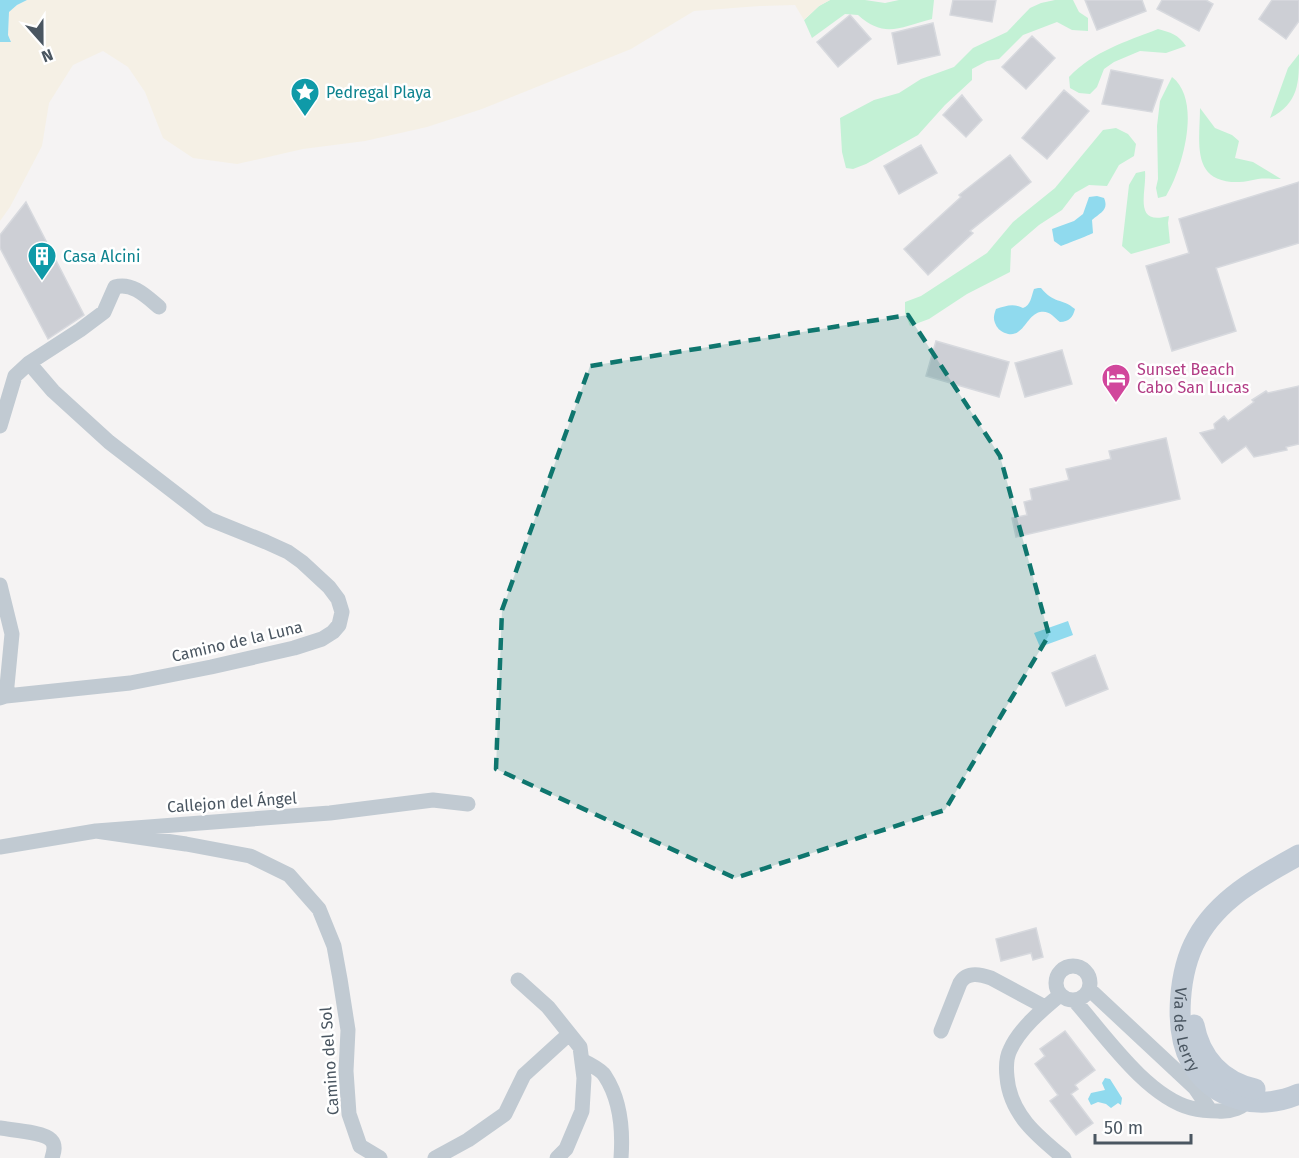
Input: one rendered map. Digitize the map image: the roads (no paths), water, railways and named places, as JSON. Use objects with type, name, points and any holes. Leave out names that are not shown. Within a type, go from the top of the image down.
[{"type":"street","points":[[0,426],[15,376],[29,363],[104,312],[117,286],[128,286],[138,290],[159,307]]},
{"type":"street","name":"Camino de la Luna","points":[[3,697],[130,683],[294,648],[322,639],[333,632],[339,625],[342,612],[338,599],[329,586],[302,562],[288,552],[226,527],[200,513],[109,442],[53,391],[29,363]]},
{"type":"street","points":[[0,585],[12,634],[3,697]]},
{"type":"street","name":"Callejon del Ángel","points":[[0,847],[96,831],[330,813],[432,800],[468,804]]},
{"type":"street","name":"Camino del Sol","points":[[96,831],[250,856],[289,875],[319,909],[334,946],[348,1030],[346,1071],[349,1114],[360,1146],[380,1158]]},
{"type":"street","name":"Vía de Lerry","points":[[1299,855],[1236,894],[1214,915],[1203,939],[1185,966],[1180,996],[1181,1022],[1190,1059],[1200,1075],[1217,1089],[1235,1099],[1299,1081]]},
{"type":"street","name":"Vía de Lerry","points":[[1203,939],[1237,909],[1267,888],[1299,870]]},
{"type":"street","points":[[1064,1158],[1040,1139],[1023,1120],[1011,1097],[1007,1060],[1010,1050],[1045,1007],[1067,998],[1082,997],[1089,989],[1089,980],[1083,970],[1068,967],[1056,979],[1057,990],[1067,998],[1141,1077],[1181,1104],[1191,1107],[1228,1111],[1251,1096]]},
{"type":"street","points":[[941,1031],[960,983],[970,975],[991,978],[1045,1007]]},
{"type":"street","points":[[518,980],[548,1007],[580,1047],[584,1078],[582,1111],[566,1149],[557,1158]]},
{"type":"street","points":[[1089,989],[1195,1088],[1210,1110]]},
{"type":"street","points":[[435,1158],[468,1140],[505,1114],[524,1075],[569,1034]]},
{"type":"street","points":[[582,1060],[604,1074],[615,1101],[620,1121],[621,1158]]},
{"type":"street","name":"Vía de Lerry","points":[[1251,1096],[1272,1101],[1299,1094]]},
{"type":"street","points":[[0,1128],[42,1135],[51,1139],[55,1146],[52,1158]]},
{"type":"water","points":[[0,0],[27,0],[9,12],[8,35],[11,42],[0,42]]},
{"type":"water","points":[[1089,197],[1104,198],[1106,205],[1092,220],[1093,233],[1061,246],[1054,241],[1052,229],[1074,221],[1083,214]]},
{"type":"water","points":[[1041,288],[1054,299],[1075,309],[1070,318],[1060,322],[1049,313],[1040,312],[1016,333],[1005,333],[999,329],[994,320],[996,309],[1013,305],[1026,307],[1034,289]]},
{"type":"water","points":[[1068,621],[1073,635],[1040,647],[1034,633]]},
{"type":"water","points":[[1105,1078],[1110,1079],[1122,1098],[1121,1105],[1118,1103],[1111,1108],[1098,1102],[1091,1105],[1088,1099],[1091,1093],[1105,1090],[1102,1083]]},
{"type":"place","name":"Pedregal Playa","points":[[305,118]]},
{"type":"place","name":"Casa Alcini","points":[[42,282]]},
{"type":"place","name":"Sunset Beach Cabo San Lucas","points":[[1116,404]]}]
